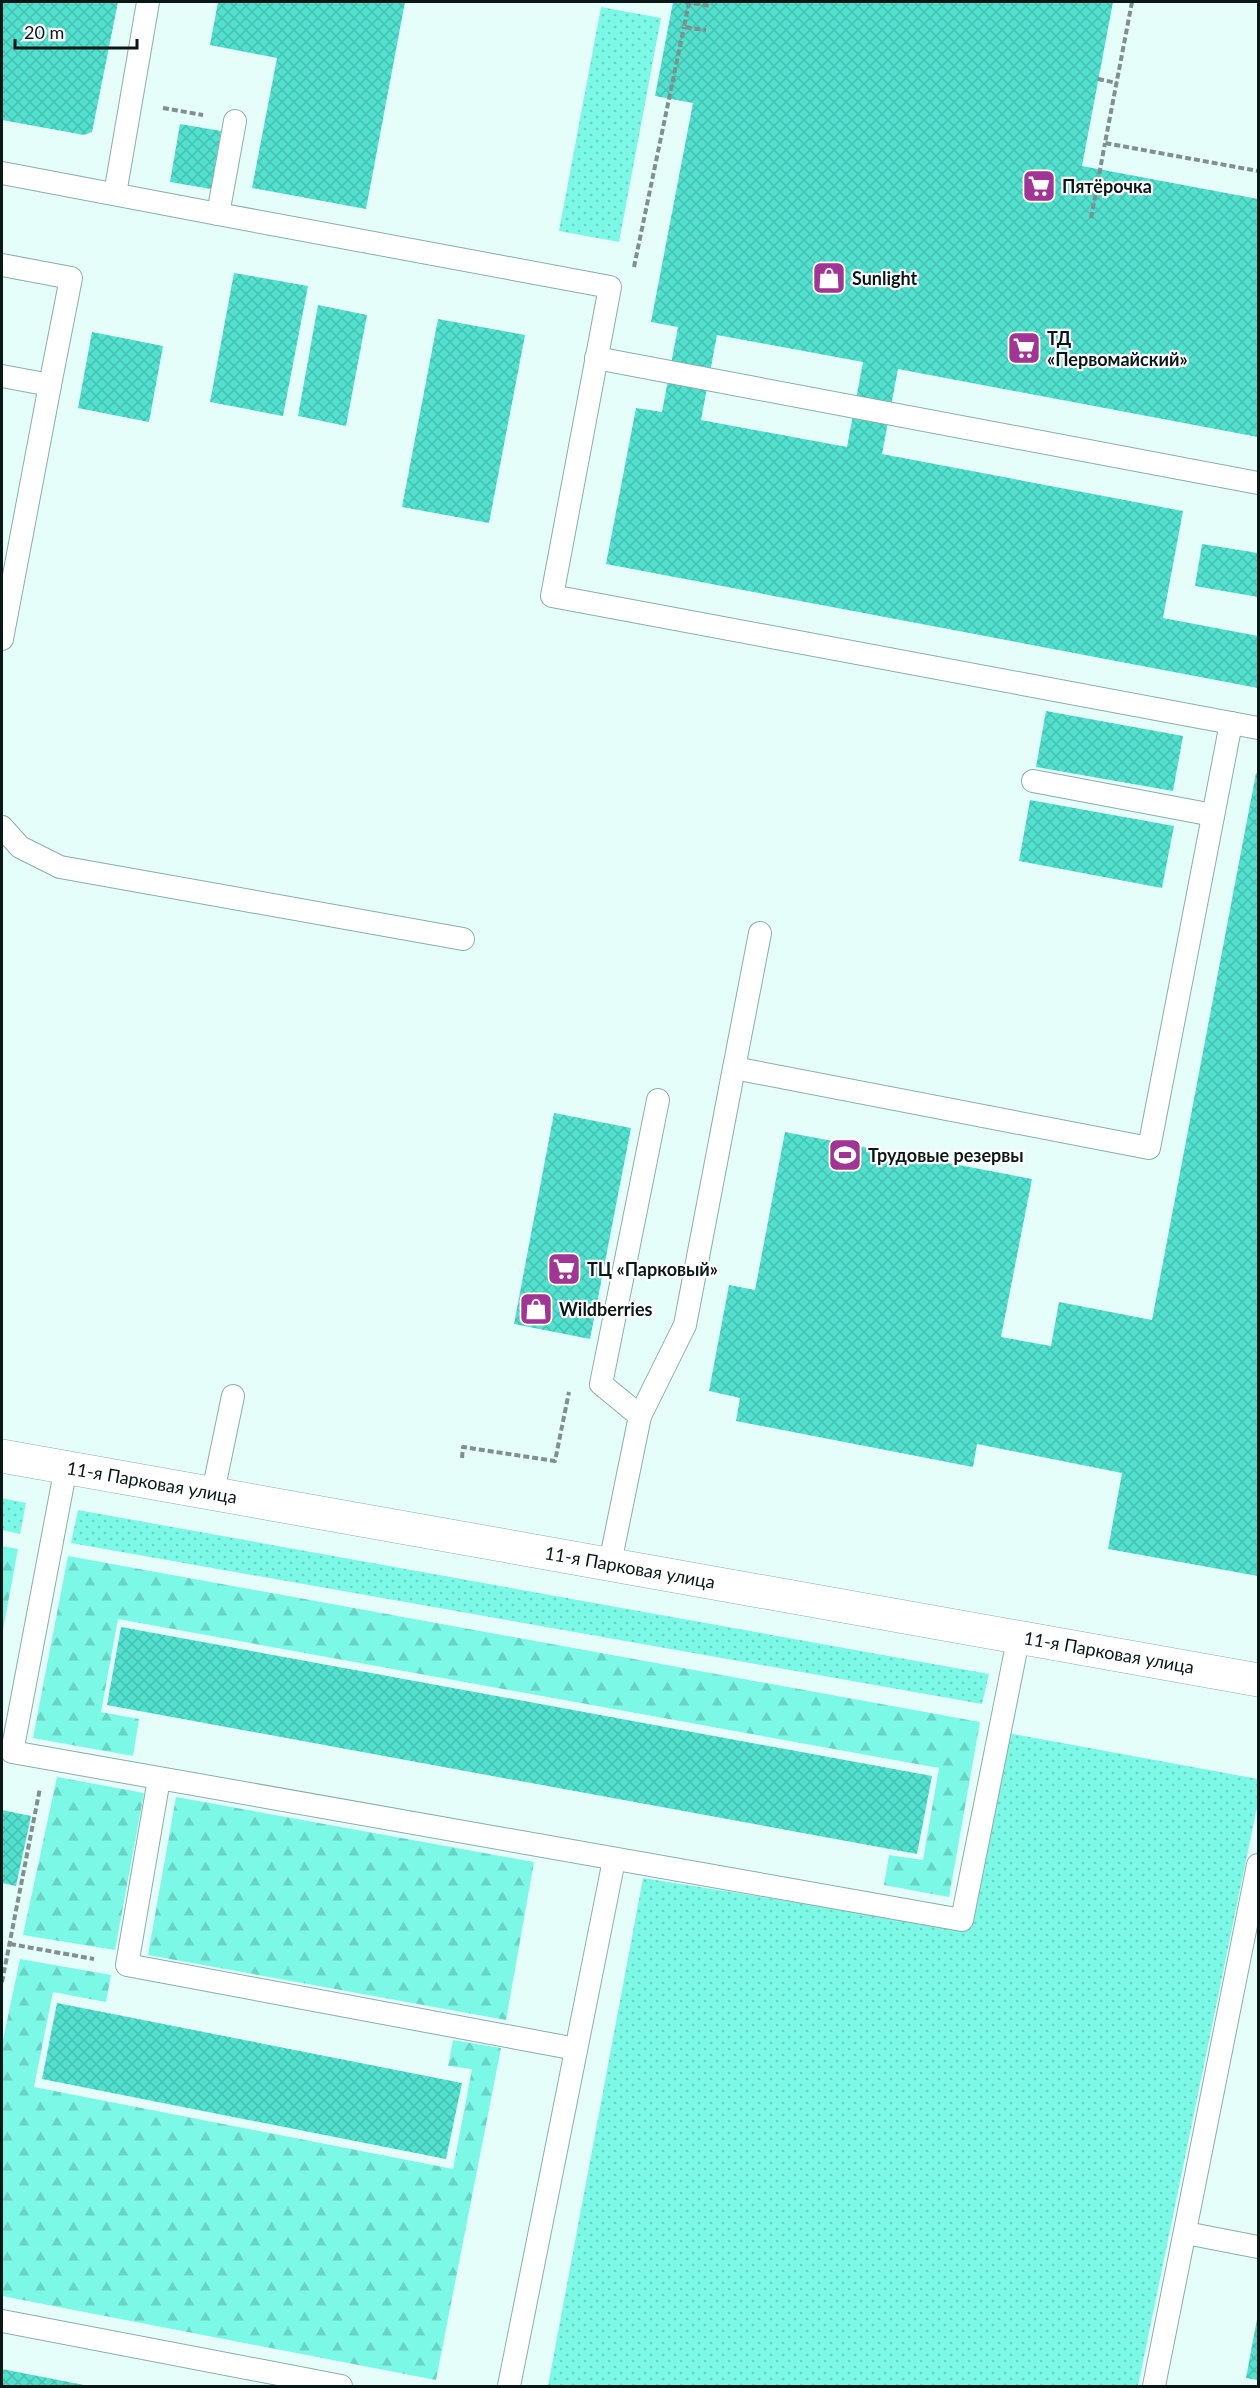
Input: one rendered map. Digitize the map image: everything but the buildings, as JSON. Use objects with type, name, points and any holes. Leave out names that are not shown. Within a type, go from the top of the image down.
[{"type":"street","name":"11-я Парковая улица","points":[[2,1455],[1019,1635],[1258,1680]]},
{"type":"lane","points":[[115,194],[148,2]]},
{"type":"lane","points":[[218,214],[235,121]]},
{"type":"lane","points":[[2,173],[610,287],[552,596],[1258,728]]},
{"type":"lane","points":[[2,265],[71,278],[2,639]]},
{"type":"lane","points":[[596,358],[1258,483]]},
{"type":"lane","points":[[2,376],[50,385]]},
{"type":"lane","points":[[734,1068],[1149,1148],[1231,723]]},
{"type":"lane","points":[[1033,781],[1213,815]]},
{"type":"lane","points":[[2,827],[20,847],[60,867],[463,939]]},
{"type":"lane","points":[[609,1563],[640,1416],[685,1325],[760,933]]},
{"type":"lane","points":[[640,1416],[601,1384],[658,1100]]},
{"type":"lane","points":[[213,1492],[233,1396]]},
{"type":"lane","points":[[66,1467],[12,1752],[615,1860],[962,1920],[1019,1635]]},
{"type":"lane","points":[[159,1779],[127,1965],[576,2049]]},
{"type":"lane","points":[[508,2386],[615,1860]]},
{"type":"lane","points":[[1154,2386],[1258,1865]]},
{"type":"lane","points":[[1186,2233],[1258,2247]]},
{"type":"lane","points":[[2,2321],[341,2386]]},
{"type":"path","points":[[610,287],[629,290],[688,2],[711,6]]},
{"type":"path","points":[[1091,218],[1132,2]]},
{"type":"path","points":[[684,27],[706,30]]},
{"type":"path","points":[[1098,79],[1117,83]]},
{"type":"path","points":[[130,102],[235,121]]},
{"type":"path","points":[[1105,143],[1258,171]]},
{"type":"path","points":[[462,1458],[463,1447],[555,1461],[571,1379],[601,1384]]},
{"type":"path","points":[[2,1982],[42,1781],[12,1752]]},
{"type":"path","points":[[10,1944],[127,1965]]},
{"type":"green space","points":[[601,7],[661,18],[619,242],[559,231]]},
{"type":"green space","points":[[2,1498],[26,1503],[20,1534],[2,1530]]},
{"type":"green space","points":[[78,1510],[989,1674],[982,1704],[71,1543]]},
{"type":"green space","points":[[2,1546],[18,1549],[2,1635]]},
{"type":"green space","points":[[68,1556],[980,1722],[949,1897],[884,1885],[889,1855],[923,1860],[939,1768],[118,1619],[101,1712],[139,1719],[133,1756],[33,1738]]},
{"type":"green space","points":[[1008,1733],[1258,1779],[1258,1802],[1138,2386],[548,2386],[643,1878],[968,1930]]},
{"type":"green space","points":[[57,1777],[144,1793],[115,1950],[23,1935]]},
{"type":"green space","points":[[176,1797],[534,1862],[506,2020],[148,1955]]},
{"type":"green space","points":[[20,1959],[111,1975],[106,2002],[53,1992],[34,2087],[453,2169],[472,2069],[448,2066],[453,2040],[501,2048],[436,2380],[2,2296],[2,2045]]},
{"type":"place","name":"Пятёрочка","points":[[1039,186]]},
{"type":"place","name":"Sunlight","points":[[829,278]]},
{"type":"place","name":"ТД «Первомайский»","points":[[1024,348]]},
{"type":"place","name":"Трудовые резервы","points":[[845,1155]]},
{"type":"place","name":"ТЦ «Парковый»","points":[[564,1269]]},
{"type":"place","name":"Wildberries","points":[[536,1309]]}]
